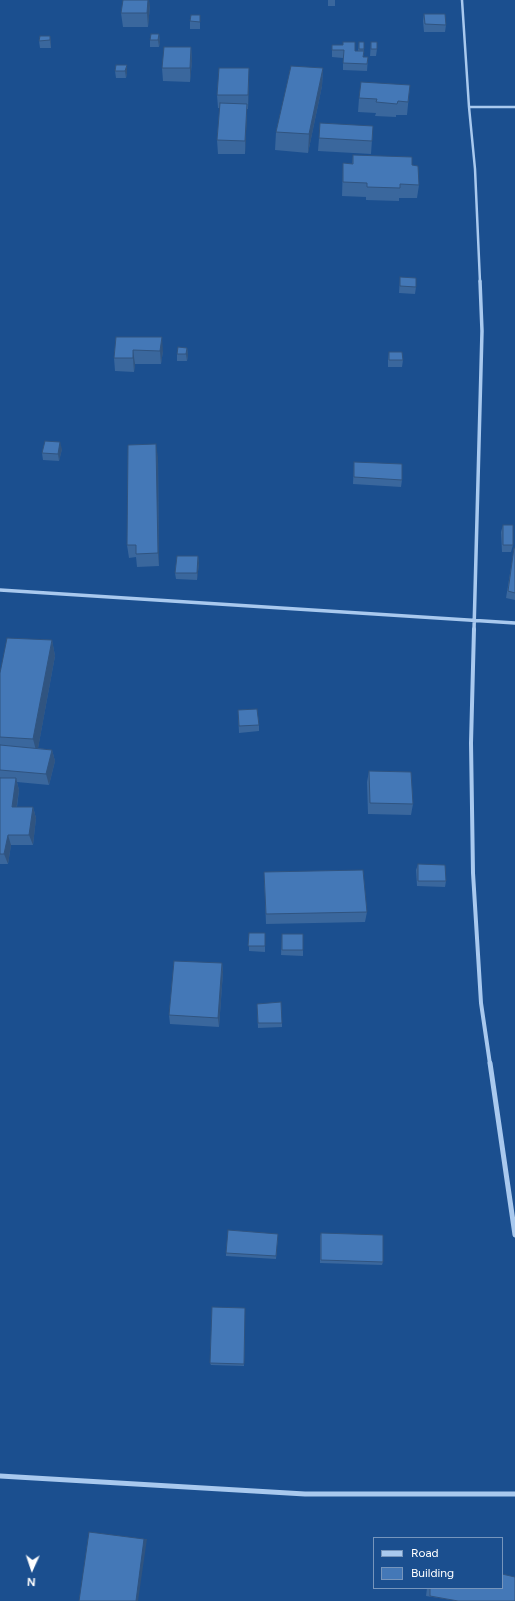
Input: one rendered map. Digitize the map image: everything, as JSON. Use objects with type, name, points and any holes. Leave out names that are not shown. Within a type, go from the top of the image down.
[{"type":"street","points":[[462,0],[469,107],[475,169],[482,331],[478,444],[476,620],[472,743],[473,873],[481,1003],[515,1235]]},
{"type":"street","points":[[469,107],[515,107]]},
{"type":"street","points":[[0,590],[515,623]]},
{"type":"street","points":[[0,1476],[305,1494],[515,1494]]},
{"type":"building","points":[[123,0],[148,0],[147,13],[121,13]]},
{"type":"building","points":[[424,14],[445,14],[446,25],[425,24]]},
{"type":"building","points":[[191,15],[200,15],[200,22],[190,21]]},
{"type":"building","points":[[151,34],[159,34],[158,40],[150,40]]},
{"type":"building","points":[[40,36],[50,36],[50,40],[39,41]]},
{"type":"building","points":[[343,42],[355,42],[355,51],[364,51],[363,57],[368,57],[367,64],[343,63],[344,50],[332,50],[332,45],[343,45]]},
{"type":"building","points":[[359,42],[364,42],[364,49],[359,49]]},
{"type":"building","points":[[371,42],[377,42],[377,49],[371,49]]},
{"type":"building","points":[[164,47],[191,47],[190,68],[162,68]]},
{"type":"building","points":[[116,65],[127,65],[125,71],[115,71]]},
{"type":"building","points":[[291,66],[323,68],[309,134],[276,132]]},
{"type":"building","points":[[219,68],[249,68],[248,95],[217,95]]},
{"type":"building","points":[[361,82],[410,85],[408,102],[398,101],[397,104],[376,102],[377,99],[359,98]]},
{"type":"building","points":[[220,103],[247,104],[245,141],[217,140]]},
{"type":"building","points":[[320,123],[373,126],[372,141],[319,138]]},
{"type":"building","points":[[353,155],[412,157],[412,165],[418,166],[419,185],[400,184],[400,188],[367,187],[367,183],[343,182],[343,163],[353,164]]},
{"type":"building","points":[[400,277],[416,278],[416,287],[400,286]]},
{"type":"building","points":[[116,337],[162,337],[160,351],[133,350],[133,358],[114,358]]},
{"type":"building","points":[[178,347],[187,348],[186,354],[177,354]]},
{"type":"building","points":[[389,352],[402,352],[403,360],[389,360]]},
{"type":"building","points":[[45,441],[60,442],[58,454],[42,453]]},
{"type":"building","points":[[156,444],[158,553],[136,554],[136,545],[127,545],[128,445]]},
{"type":"building","points":[[354,462],[402,464],[402,480],[354,477]]},
{"type":"building","points":[[503,525],[513,525],[513,545],[503,545]]},
{"type":"building","points":[[515,548],[515,593],[508,591]]},
{"type":"building","points":[[177,556],[198,556],[197,573],[175,573]]},
{"type":"building","points":[[7,638],[52,640],[33,739],[0,737],[0,673]]},
{"type":"building","points":[[257,709],[259,725],[239,726],[238,710]]},
{"type":"building","points":[[0,745],[52,750],[46,774],[0,770]]},
{"type":"building","points":[[369,771],[411,772],[413,804],[370,803]]},
{"type":"building","points":[[0,778],[16,778],[12,807],[33,807],[29,835],[8,835],[4,854],[0,854]]},
{"type":"building","points":[[418,864],[445,865],[446,881],[418,881]]},
{"type":"building","points":[[363,870],[367,912],[266,914],[264,872]]},
{"type":"building","points":[[249,933],[265,933],[265,946],[248,946]]},
{"type":"building","points":[[282,934],[303,934],[303,950],[282,950]]},
{"type":"building","points":[[174,961],[222,963],[218,1018],[169,1015]]},
{"type":"building","points":[[281,1002],[282,1023],[258,1023],[257,1004]]},
{"type":"building","points":[[228,1230],[278,1234],[276,1256],[226,1253]]},
{"type":"building","points":[[321,1233],[383,1235],[383,1262],[321,1260]]},
{"type":"building","points":[[212,1307],[245,1308],[244,1364],[210,1363]]},
{"type":"building","points":[[89,1532],[144,1539],[136,1601],[79,1601]]},
{"type":"building","points":[[503,1574],[515,1577],[515,1601],[458,1601],[430,1596],[430,1589],[503,1589]]}]
